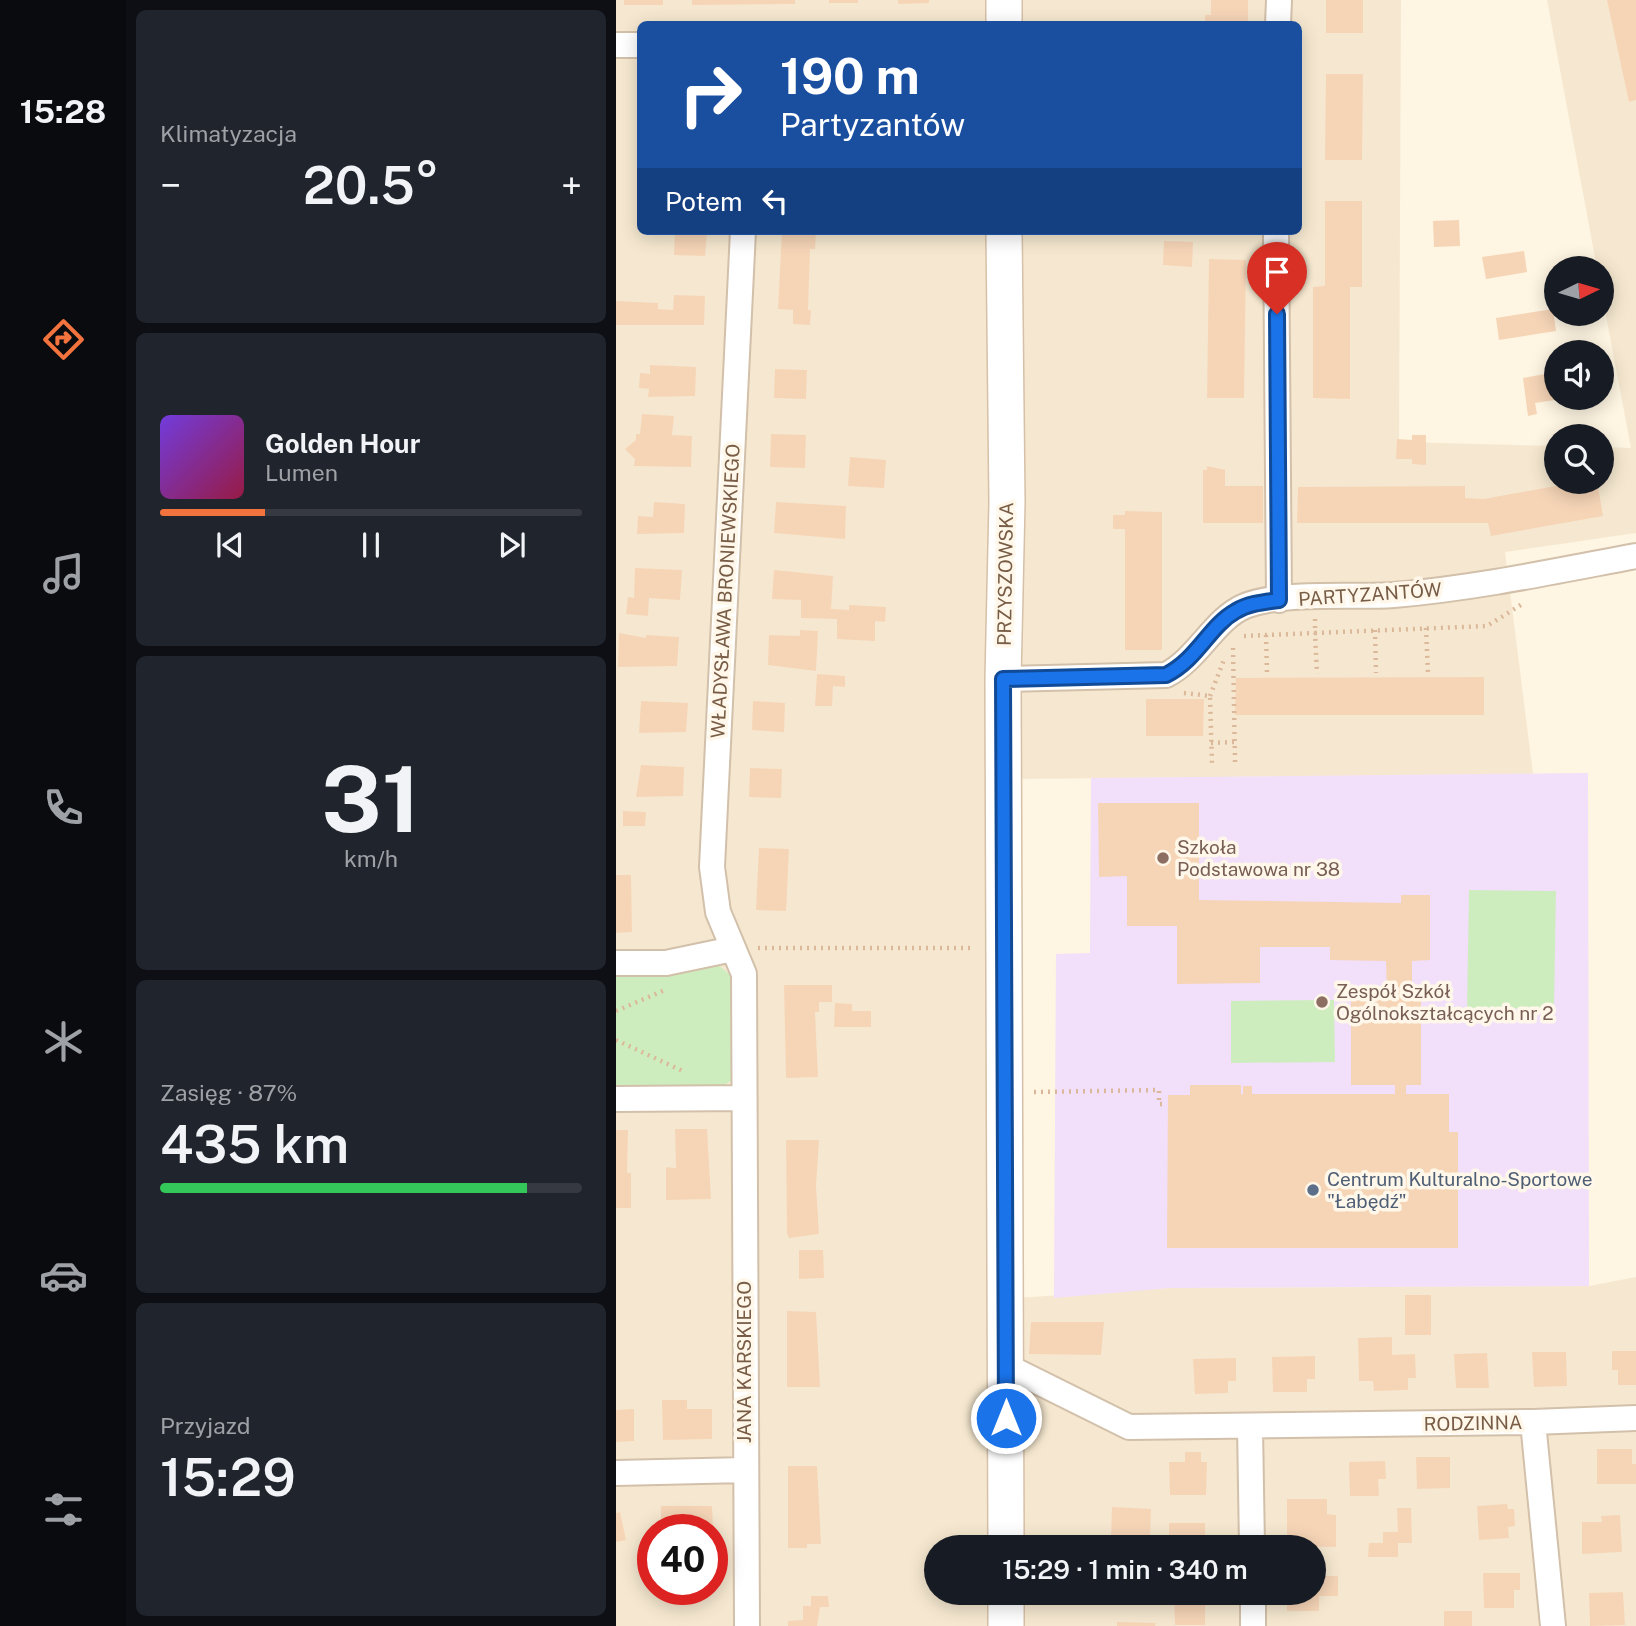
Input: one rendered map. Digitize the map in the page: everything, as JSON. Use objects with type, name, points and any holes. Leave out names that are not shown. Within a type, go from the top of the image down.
[{"type":"street","points":[[1004,0],[1004,21]]},
{"type":"street","points":[[1278,21],[1279,0]]},
{"type":"street","points":[[616,45],[637,45]]},
{"type":"street","name":"WŁADYSŁAWA BRONIEWSKIEGO","points":[[743,235],[712,867],[718,912],[744,974],[744,1098]]},
{"type":"street","name":"PRZYSZOWSKA","points":[[1004,235],[1007,502],[1003,679],[1006,1535]]},
{"type":"street","points":[[1276,235],[1279,600]]},
{"type":"street","name":"PARTYZANTÓW","points":[[1003,679],[1166,675],[1183,666],[1233,612],[1248,605],[1279,600],[1454,589],[1636,555]]},
{"type":"street","points":[[616,964],[666,963],[733,948]]},
{"type":"street","points":[[616,1099],[744,1098]]},
{"type":"street","name":"JANA KARSKIEGO","points":[[744,1098],[747,1626]]},
{"type":"street","name":"RODZINNA","points":[[1006,1366],[1129,1427],[1533,1422],[1553,1626]]},
{"type":"street","points":[[1533,1422],[1636,1418]]},
{"type":"street","points":[[1250,1427],[1252,1535]]},
{"type":"street","points":[[616,1472],[745,1470]]},
{"type":"street","points":[[1006,1605],[1006,1626]]},
{"type":"street","points":[[1252,1605],[1253,1626]]},
{"type":"path","points":[[1232,637],[1487,626],[1530,600]]},
{"type":"path","points":[[1315,617],[1317,674]]},
{"type":"path","points":[[1426,628],[1428,673]]},
{"type":"path","points":[[1375,630],[1376,673]]},
{"type":"path","points":[[1266,635],[1267,673]]},
{"type":"path","points":[[1212,764],[1210,696],[1232,637]]},
{"type":"path","points":[[1232,637],[1235,762]]},
{"type":"path","points":[[1174,693],[1210,696]]},
{"type":"path","points":[[1210,743],[1234,742]]},
{"type":"path","points":[[733,948],[988,948]]},
{"type":"path","points":[[616,1041],[689,1074]]},
{"type":"path","points":[[1030,1092],[1159,1090],[1159,1104],[1167,1104]]},
{"type":"shaded area","points":[[616,0],[1401,0],[1399,442],[1544,446],[1544,494],[1614,494],[1614,447],[1631,448],[1614,358],[1614,340],[1611,340],[1608,326],[1614,326],[1614,256],[1595,256],[1547,0],[1636,0],[1636,533],[1505,552],[1533,774],[1004,779],[999,1299],[1170,1288],[1589,1286],[1636,1277],[1636,1626],[616,1626]]},
{"type":"shaded area","name":"Zespół Szkół Ogólnokształcących nr 2","points":[[1588,773],[1589,1286],[1170,1288],[1054,1298],[1056,954],[1090,953],[1091,778]]},
{"type":"green space","points":[[1469,890],[1556,891],[1554,1009],[1467,1008]]},
{"type":"green space","points":[[712,960],[733,977],[733,1080],[722,1086],[616,1087],[616,972]]},
{"type":"green space","points":[[1334,1000],[1335,1062],[1231,1063],[1231,1001]]},
{"type":"building","points":[[624,0],[663,0],[663,5],[624,5]]},
{"type":"building","points":[[692,0],[795,0],[795,4],[692,5]]},
{"type":"building","points":[[829,0],[858,0],[858,3],[829,3]]},
{"type":"building","points":[[898,0],[929,0],[929,3],[898,4]]},
{"type":"building","points":[[1211,0],[1248,0],[1248,21],[1205,21],[1205,15],[1211,15]]},
{"type":"building","points":[[1326,0],[1363,0],[1363,33],[1326,33]]},
{"type":"building","points":[[1607,0],[1636,0],[1636,100],[1629,102]]},
{"type":"building","points":[[1326,74],[1363,74],[1362,160],[1325,160]]},
{"type":"building","points":[[1325,201],[1362,201],[1362,287],[1350,287],[1350,399],[1313,398],[1313,287],[1325,286]]},
{"type":"building","points":[[1459,220],[1460,246],[1434,247],[1433,221]]},
{"type":"building","points":[[675,235],[707,235],[705,256],[674,255]]},
{"type":"building","points":[[782,235],[816,235],[815,249],[810,249],[810,325],[793,324],[793,310],[778,309]]},
{"type":"building","points":[[1164,241],[1193,242],[1192,267],[1163,265]]},
{"type":"building","points":[[1524,251],[1527,272],[1486,279],[1482,257]]},
{"type":"building","points":[[1209,259],[1246,260],[1244,398],[1207,398]]},
{"type":"building","points":[[674,295],[705,296],[704,325],[616,325],[616,301],[658,303],[658,309],[673,310]]},
{"type":"building","points":[[1544,310],[1544,326],[1555,326],[1556,331],[1499,340],[1496,318]]},
{"type":"building","points":[[650,365],[696,367],[695,396],[648,397],[649,389],[639,388],[640,373],[650,374]]},
{"type":"building","points":[[775,369],[807,370],[806,399],[774,398]]},
{"type":"building","points":[[1544,374],[1544,402],[1535,403],[1537,414],[1528,416],[1523,378]]},
{"type":"building","points":[[642,414],[674,416],[672,435],[692,436],[691,467],[634,466],[635,459],[625,449],[636,440],[636,434],[640,434]]},
{"type":"building","points":[[771,434],[806,435],[805,468],[770,467]]},
{"type":"building","points":[[1412,435],[1426,435],[1426,465],[1412,464],[1412,459],[1396,459],[1397,439],[1412,440]]},
{"type":"building","points":[[850,457],[886,460],[884,488],[848,486]]},
{"type":"building","points":[[1207,466],[1225,470],[1225,486],[1263,486],[1263,523],[1203,523],[1203,470],[1207,470]]},
{"type":"building","points":[[1465,486],[1465,498],[1484,499],[1544,488],[1544,494],[1599,494],[1603,516],[1491,536],[1488,523],[1297,523],[1298,487]]},
{"type":"building","points":[[654,502],[685,504],[684,533],[637,534],[638,516],[653,517]]},
{"type":"building","points":[[776,502],[846,506],[845,539],[774,533]]},
{"type":"building","points":[[1125,511],[1162,512],[1162,650],[1125,650],[1125,529],[1113,529],[1113,515],[1125,515]]},
{"type":"building","points":[[635,568],[682,570],[680,600],[649,598],[648,616],[626,614],[628,597],[634,598]]},
{"type":"building","points":[[774,570],[833,576],[831,609],[849,610],[849,605],[886,607],[885,622],[875,621],[875,641],[837,639],[837,619],[801,618],[801,600],[772,599]]},
{"type":"building","points":[[800,630],[818,631],[816,671],[768,665],[769,635],[800,636]]},
{"type":"building","points":[[619,633],[646,638],[646,635],[679,637],[677,666],[618,667]]},
{"type":"building","points":[[817,674],[845,676],[845,687],[833,686],[832,706],[815,706]]},
{"type":"building","points":[[1484,677],[1484,715],[1235,715],[1236,678]]},
{"type":"building","points":[[1146,699],[1204,699],[1203,736],[1146,736]]},
{"type":"building","points":[[641,701],[688,703],[686,732],[639,733]]},
{"type":"building","points":[[753,701],[785,703],[784,732],[752,730]]},
{"type":"building","points":[[641,765],[684,767],[683,796],[636,797]]},
{"type":"building","points":[[750,768],[782,769],[781,798],[749,797]]},
{"type":"building","points":[[1098,803],[1199,803],[1199,900],[1401,903],[1401,895],[1430,895],[1430,960],[1412,961],[1412,994],[1421,994],[1421,1085],[1406,1085],[1406,1094],[1449,1094],[1449,1132],[1458,1132],[1458,1248],[1167,1248],[1168,1095],[1190,1095],[1190,1085],[1241,1085],[1243,1095],[1243,1086],[1252,1086],[1252,1094],[1395,1094],[1395,1085],[1351,1085],[1351,994],[1387,994],[1386,961],[1330,960],[1330,947],[1260,947],[1260,983],[1177,984],[1177,926],[1127,926],[1127,876],[1099,877]]},
{"type":"building","points":[[623,811],[646,812],[645,826],[623,826]]},
{"type":"building","points":[[759,848],[789,849],[786,911],[756,910]]},
{"type":"building","points":[[616,875],[631,875],[632,932],[616,933]]},
{"type":"building","points":[[784,985],[832,985],[832,1002],[819,1002],[819,1012],[815,1012],[818,1077],[786,1078]]},
{"type":"building","points":[[835,1003],[852,1004],[852,1011],[871,1011],[871,1027],[834,1027]]},
{"type":"building","points":[[675,1129],[707,1129],[711,1199],[666,1200],[666,1167],[676,1168]]},
{"type":"building","points":[[616,1130],[628,1130],[627,1173],[631,1173],[631,1208],[616,1208]]},
{"type":"building","points":[[786,1140],[819,1140],[816,1186],[819,1234],[789,1238],[787,1233]]},
{"type":"building","points":[[799,1250],[823,1250],[824,1278],[799,1279]]},
{"type":"building","points":[[1405,1295],[1431,1295],[1431,1335],[1405,1335]]},
{"type":"building","points":[[787,1311],[816,1312],[820,1387],[787,1387]]},
{"type":"building","points":[[1031,1322],[1104,1322],[1101,1355],[1029,1354]]},
{"type":"building","points":[[1392,1337],[1392,1355],[1415,1354],[1416,1378],[1408,1378],[1408,1390],[1374,1391],[1373,1381],[1359,1381],[1358,1338]]},
{"type":"building","points":[[1612,1351],[1636,1351],[1636,1385],[1618,1385],[1618,1370],[1612,1370]]},
{"type":"building","points":[[1532,1352],[1566,1352],[1567,1386],[1534,1387]]},
{"type":"building","points":[[1487,1353],[1489,1388],[1456,1388],[1454,1354]]},
{"type":"building","points":[[1315,1356],[1315,1379],[1307,1379],[1307,1392],[1273,1392],[1272,1357]]},
{"type":"building","points":[[1236,1358],[1236,1381],[1228,1381],[1228,1393],[1195,1394],[1193,1359]]},
{"type":"building","points":[[662,1400],[687,1400],[687,1409],[712,1409],[712,1439],[663,1440]]},
{"type":"building","points":[[634,1409],[634,1441],[616,1442],[616,1410]]},
{"type":"building","points":[[1597,1449],[1632,1449],[1632,1464],[1636,1464],[1636,1484],[1597,1484]]},
{"type":"building","points":[[1185,1452],[1201,1452],[1201,1462],[1207,1462],[1206,1495],[1170,1495],[1169,1462],[1185,1462]]},
{"type":"building","points":[[1416,1457],[1450,1457],[1450,1488],[1417,1489]]},
{"type":"building","points":[[1385,1461],[1386,1479],[1378,1479],[1379,1496],[1350,1496],[1349,1462]]},
{"type":"building","points":[[788,1466],[817,1466],[821,1544],[807,1544],[807,1548],[788,1548]]},
{"type":"building","points":[[1287,1499],[1327,1499],[1327,1514],[1336,1515],[1336,1547],[1326,1547],[1326,1535],[1287,1535]]},
{"type":"building","points":[[1507,1504],[1508,1509],[1514,1509],[1515,1526],[1508,1527],[1509,1538],[1479,1540],[1477,1506]]},
{"type":"building","points":[[661,1506],[712,1506],[712,1514],[661,1514]]},
{"type":"building","points":[[1112,1507],[1151,1509],[1150,1535],[1111,1535]]},
{"type":"building","points":[[1397,1508],[1411,1508],[1412,1543],[1398,1543],[1398,1557],[1368,1557],[1369,1543],[1383,1543],[1383,1532],[1398,1532]]},
{"type":"building","points":[[620,1512],[626,1540],[616,1542],[616,1513]]},
{"type":"building","points":[[1620,1515],[1622,1552],[1582,1554],[1582,1522],[1602,1522],[1601,1516]]},
{"type":"building","points":[[1169,1523],[1205,1523],[1205,1535],[1169,1535]]},
{"type":"building","points":[[1483,1573],[1520,1573],[1520,1590],[1514,1590],[1514,1608],[1484,1608]]},
{"type":"building","points":[[1326,1576],[1338,1576],[1338,1596],[1326,1596]]},
{"type":"building","points":[[1623,1592],[1625,1625],[1590,1626],[1589,1593]]},
{"type":"building","points":[[811,1596],[828,1596],[829,1607],[820,1607],[817,1626],[788,1626],[788,1621],[803,1620],[803,1606],[811,1606]]},
{"type":"building","points":[[1174,1605],[1205,1605],[1205,1625],[1175,1625]]},
{"type":"building","points":[[1287,1605],[1319,1605],[1319,1611],[1287,1611]]},
{"type":"building","points":[[1444,1611],[1472,1611],[1472,1626],[1444,1626]]},
{"type":"building","points":[[1117,1622],[1156,1623],[1155,1626],[1117,1626]]},
{"type":"place","name":"Szkoła Podstawowa nr 38","points":[[1163,858]]},
{"type":"place","name":"Zespół Szkół Ogólnokształcących nr 2","points":[[1322,1002]]},
{"type":"place","name":"Centrum Kulturalno-Sportowe \"Łabędź\"","points":[[1313,1190]]},
{"type":"route","points":[[1006,1418],[1003,679],[1166,675],[1183,666],[1233,612],[1248,605],[1279,600],[1277,314]]}]
